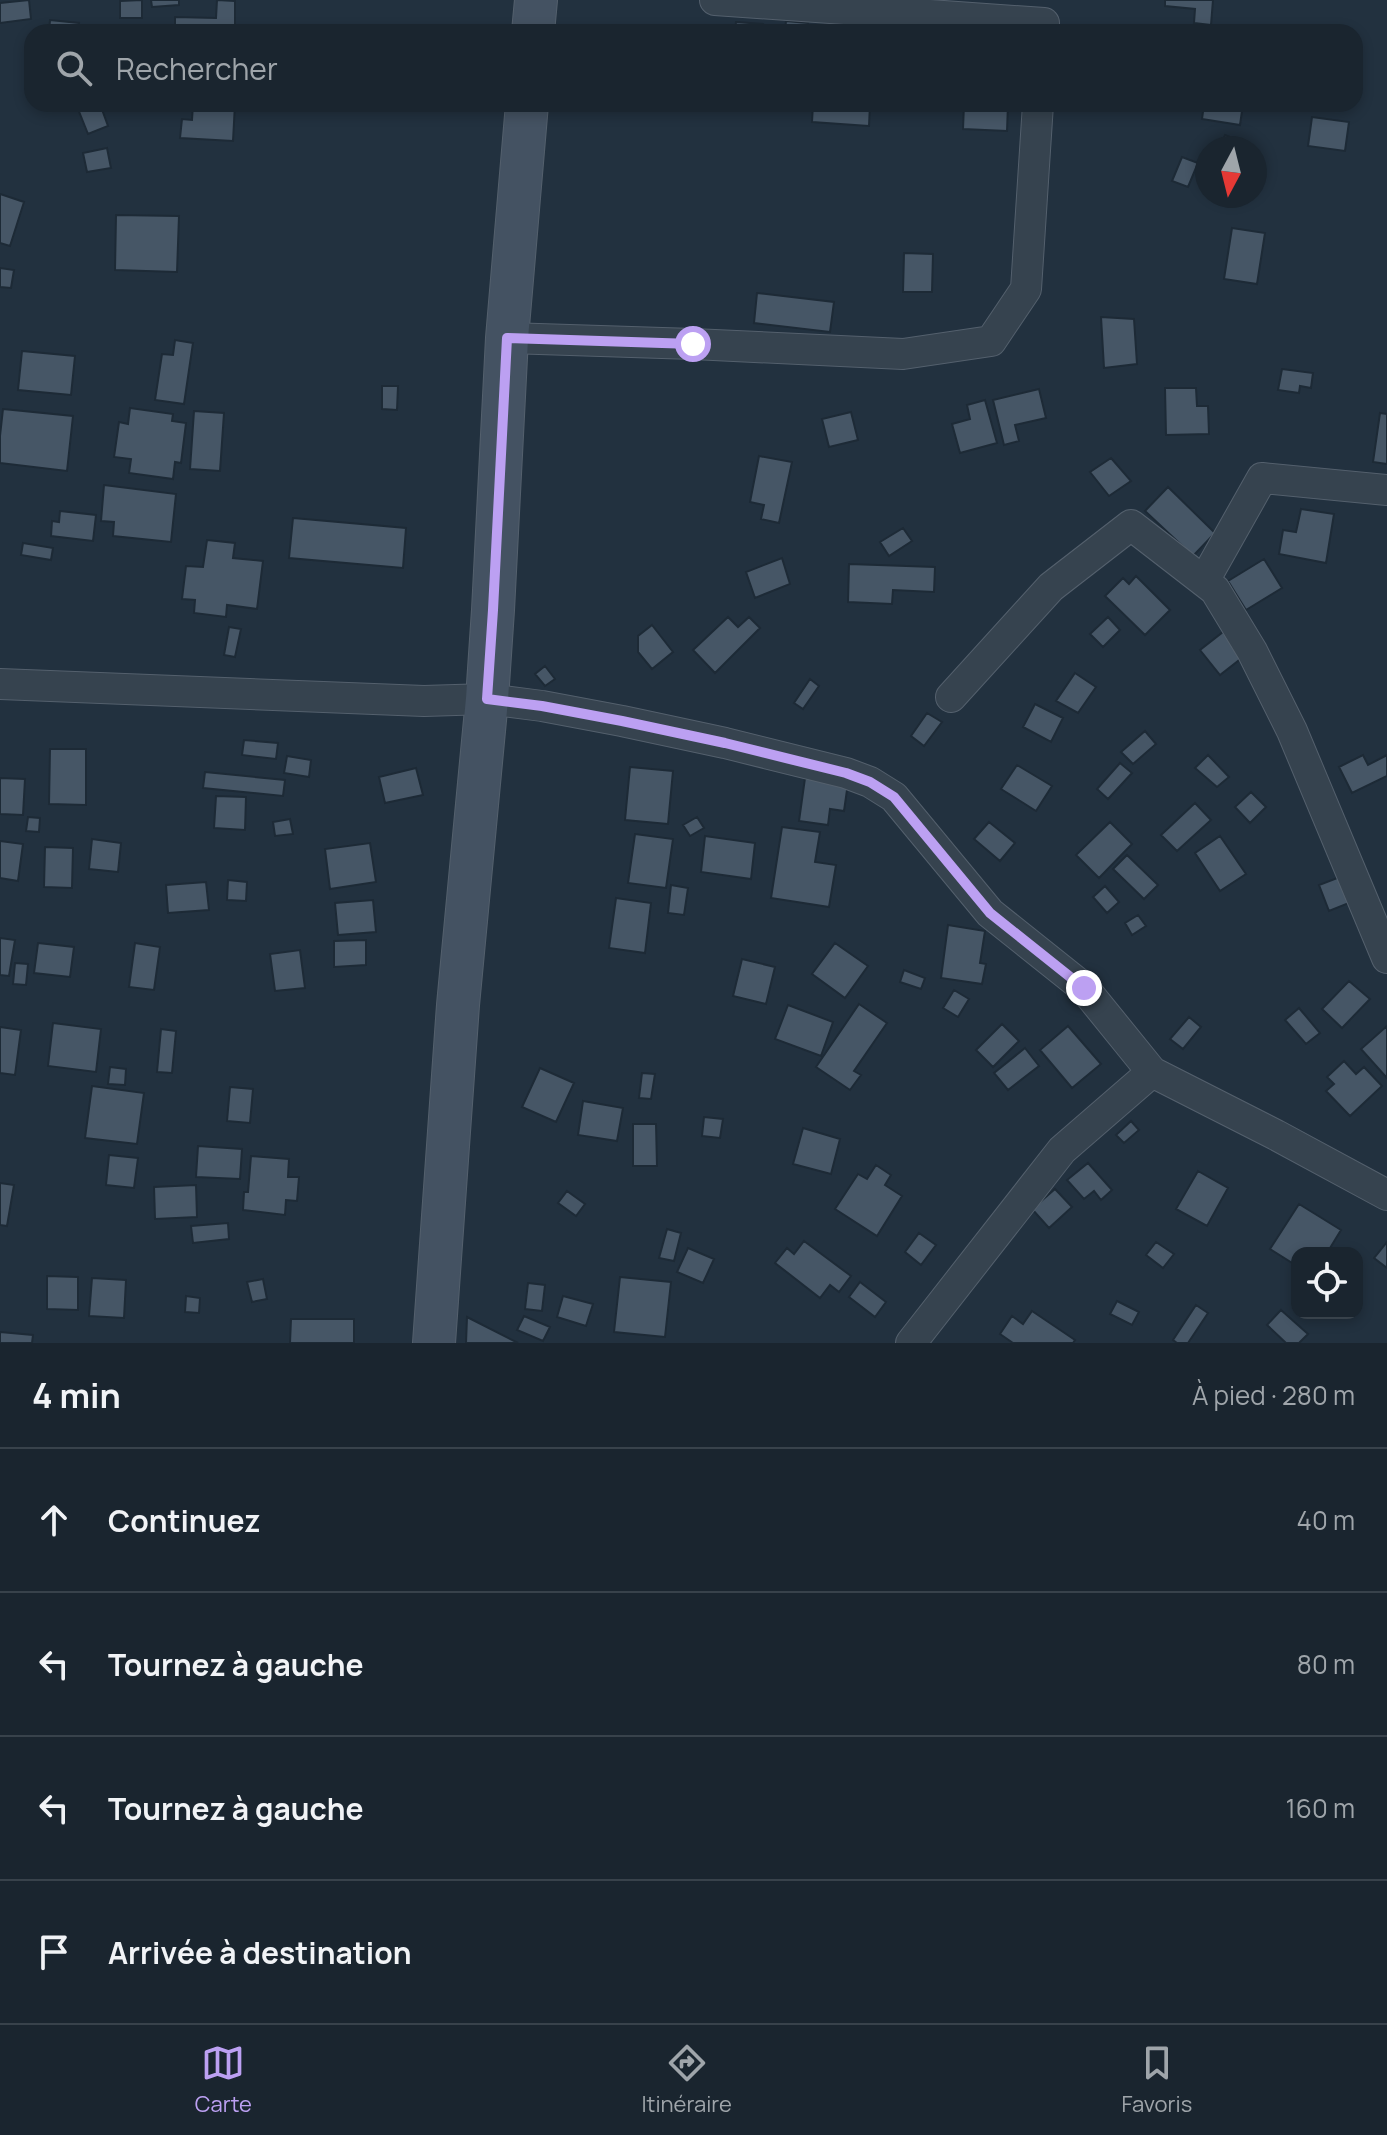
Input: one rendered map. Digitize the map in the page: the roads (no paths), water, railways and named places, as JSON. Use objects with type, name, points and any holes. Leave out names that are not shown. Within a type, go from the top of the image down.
[{"type":"street","points":[[534,24],[536,0]]},
{"type":"street","points":[[715,0],[1044,18]]},
{"type":"street","points":[[434,1343],[458,1005],[487,699],[507,338],[526,112]]},
{"type":"street","points":[[507,338],[903,354],[991,341],[1026,289],[1037,112]]},
{"type":"street","points":[[1204,581],[1262,478],[1387,490]]},
{"type":"street","points":[[951,697],[1051,587],[1131,525],[1215,590],[1252,651],[1292,731],[1387,958]]},
{"type":"street","points":[[0,684],[424,701],[487,699],[622,721],[846,773],[870,782],[894,797],[990,913],[1084,988],[1152,1072],[1387,1195]]},
{"type":"street","points":[[911,1343],[1062,1150],[1152,1072]]}]
